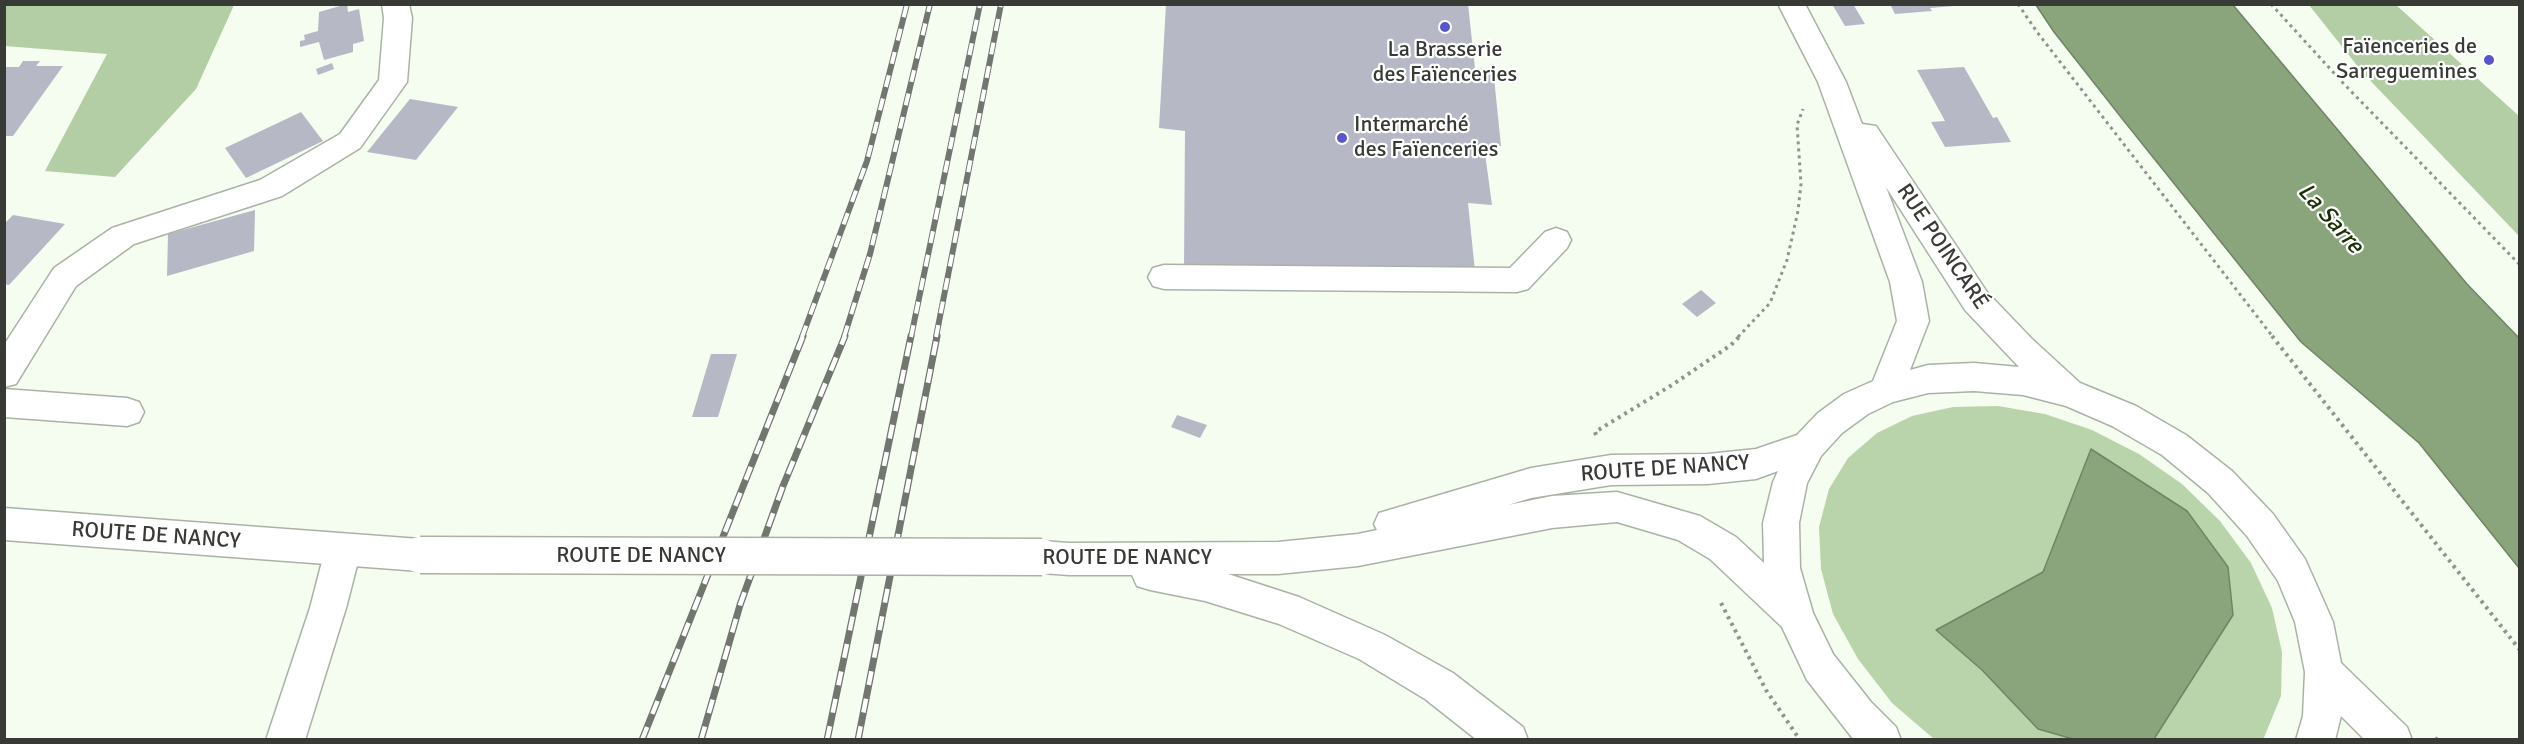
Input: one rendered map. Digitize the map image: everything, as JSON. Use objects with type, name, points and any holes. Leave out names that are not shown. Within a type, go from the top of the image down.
[{"type":"main road","points":[[4,374],[65,277],[123,236],[271,188],[350,141],[393,82],[398,18],[395,4]]},
{"type":"main road","name":"RUE POINCARÉ","points":[[1791,4],[1826,71],[1976,301],[2019,347],[2072,394]]},
{"type":"main road","name":"RUE POINCARÉ","points":[[1826,71],[1906,282],[1913,321],[1886,390]]},
{"type":"main road","points":[[1164,277],[1517,280],[1556,240]]},
{"type":"main road","points":[[1867,731],[1820,666],[1795,616],[1782,568],[1781,523],[1790,482],[1809,446],[1830,423],[1856,404],[1886,390],[1928,379],[1974,376],[2023,381],[2072,394],[2124,416],[2174,445],[2220,482],[2260,525],[2292,571],[2314,622],[2324,672],[2322,716],[2314,740]]},
{"type":"main road","points":[[4,403],[127,412]]},
{"type":"main road","name":"ROUTE DE NANCY","points":[[1278,558],[1531,483],[1611,470],[1708,469],[1756,464],[1809,446]]},
{"type":"main road","name":"ROUTE DE NANCY","points":[[4,524],[420,555],[1278,558],[1358,550],[1552,512],[1617,507],[1687,527],[1723,548],[1795,616]]},
{"type":"main road","points":[[285,740],[328,608],[343,550]]},
{"type":"main road","points":[[1055,558],[1205,584],[1286,609],[1372,648],[1429,681],[1509,740]]},
{"type":"main road","points":[[2324,672],[2393,740]]},
{"type":"path","points":[[2018,4],[2037,32],[2278,344],[2520,650]]},
{"type":"path","points":[[2271,4],[2343,83],[2520,265]]},
{"type":"path","points":[[1611,470],[1595,432],[1672,385],[1731,345],[1770,303],[1786,260],[1798,211],[1801,184],[1797,125],[1826,71]]},
{"type":"path","points":[[1718,600],[1729,616],[1766,690],[1800,740]]},
{"type":"shaded area","points":[[4,5],[234,5],[196,89],[115,177],[45,171],[107,54],[5,46]]},
{"type":"shaded area","points":[[2309,5],[2396,5],[2519,116],[2519,236],[2363,73]]},
{"type":"shaded area","points":[[1998,406],[2045,414],[2092,430],[2139,454],[2182,484],[2220,521],[2251,563],[2272,608],[2282,652],[2281,696],[2263,740],[1934,739],[1892,703],[1858,659],[1833,614],[1821,569],[1819,527],[1829,489],[1848,458],[1877,433],[1912,416],[1953,407]]},
{"type":"water","name":"La Sarre","points":[[2036,5],[2233,5],[2467,284],[2519,338],[2519,568],[2419,443],[2301,342],[2054,32]]},
{"type":"water","points":[[2091,449],[2187,511],[2228,567],[2233,615],[2154,739],[2073,739],[2038,729],[1982,670],[1936,630],[2043,572]]},
{"type":"building","points":[[347,4],[348,12],[359,9],[364,41],[353,44],[353,52],[324,60],[319,42],[300,47],[300,41],[305,40],[304,35],[318,31],[319,12]]},
{"type":"building","name":"Intermarché des Faïenceries","points":[[1166,4],[1468,4],[1475,69],[1493,68],[1501,146],[1484,146],[1492,205],[1468,203],[1475,271],[1184,267],[1185,131],[1159,128]]},
{"type":"building","points":[[1832,4],[1853,4],[1865,24],[1845,26]]},
{"type":"building","points":[[1890,4],[1954,4],[1954,6],[1930,8],[1932,11],[1895,14]]},
{"type":"building","points":[[23,61],[40,61],[36,66],[63,66],[13,136],[4,136],[4,67],[19,67]]},
{"type":"building","points":[[332,63],[334,69],[318,75],[316,69]]},
{"type":"building","points":[[1964,67],[1993,118],[1997,117],[2011,142],[1945,147],[1931,122],[1945,121],[1917,70]]},
{"type":"building","points":[[410,99],[458,107],[416,160],[367,152]]},
{"type":"building","points":[[301,112],[323,141],[246,178],[225,148]]},
{"type":"building","points":[[255,210],[254,251],[167,276],[168,234]]},
{"type":"building","points":[[13,215],[65,224],[9,285],[4,284],[4,224]]},
{"type":"building","points":[[1701,290],[1716,303],[1697,317],[1682,304]]},
{"type":"building","points":[[711,354],[737,354],[718,417],[692,417]]},
{"type":"building","points":[[1177,415],[1207,425],[1200,438],[1171,427]]},
{"type":"railway","points":[[802,337],[867,161],[907,4]]},
{"type":"railway","points":[[844,337],[870,254],[930,4]]},
{"type":"railway","points":[[911,337],[980,4]]},
{"type":"railway","points":[[936,337],[1001,4]]},
{"type":"railway","points":[[642,740],[803,336]]},
{"type":"railway","points":[[701,740],[740,605],[783,486],[845,336]]},
{"type":"railway","points":[[827,740],[911,336]]},
{"type":"railway","points":[[858,740],[937,336]]},
{"type":"place","name":"La Brasserie des Faïenceries","points":[[1445,27]]},
{"type":"place","name":"Faïenceries de Sarreguemines","points":[[2489,60]]},
{"type":"place","name":"Intermarché des Faïenceries","points":[[1342,138]]}]
